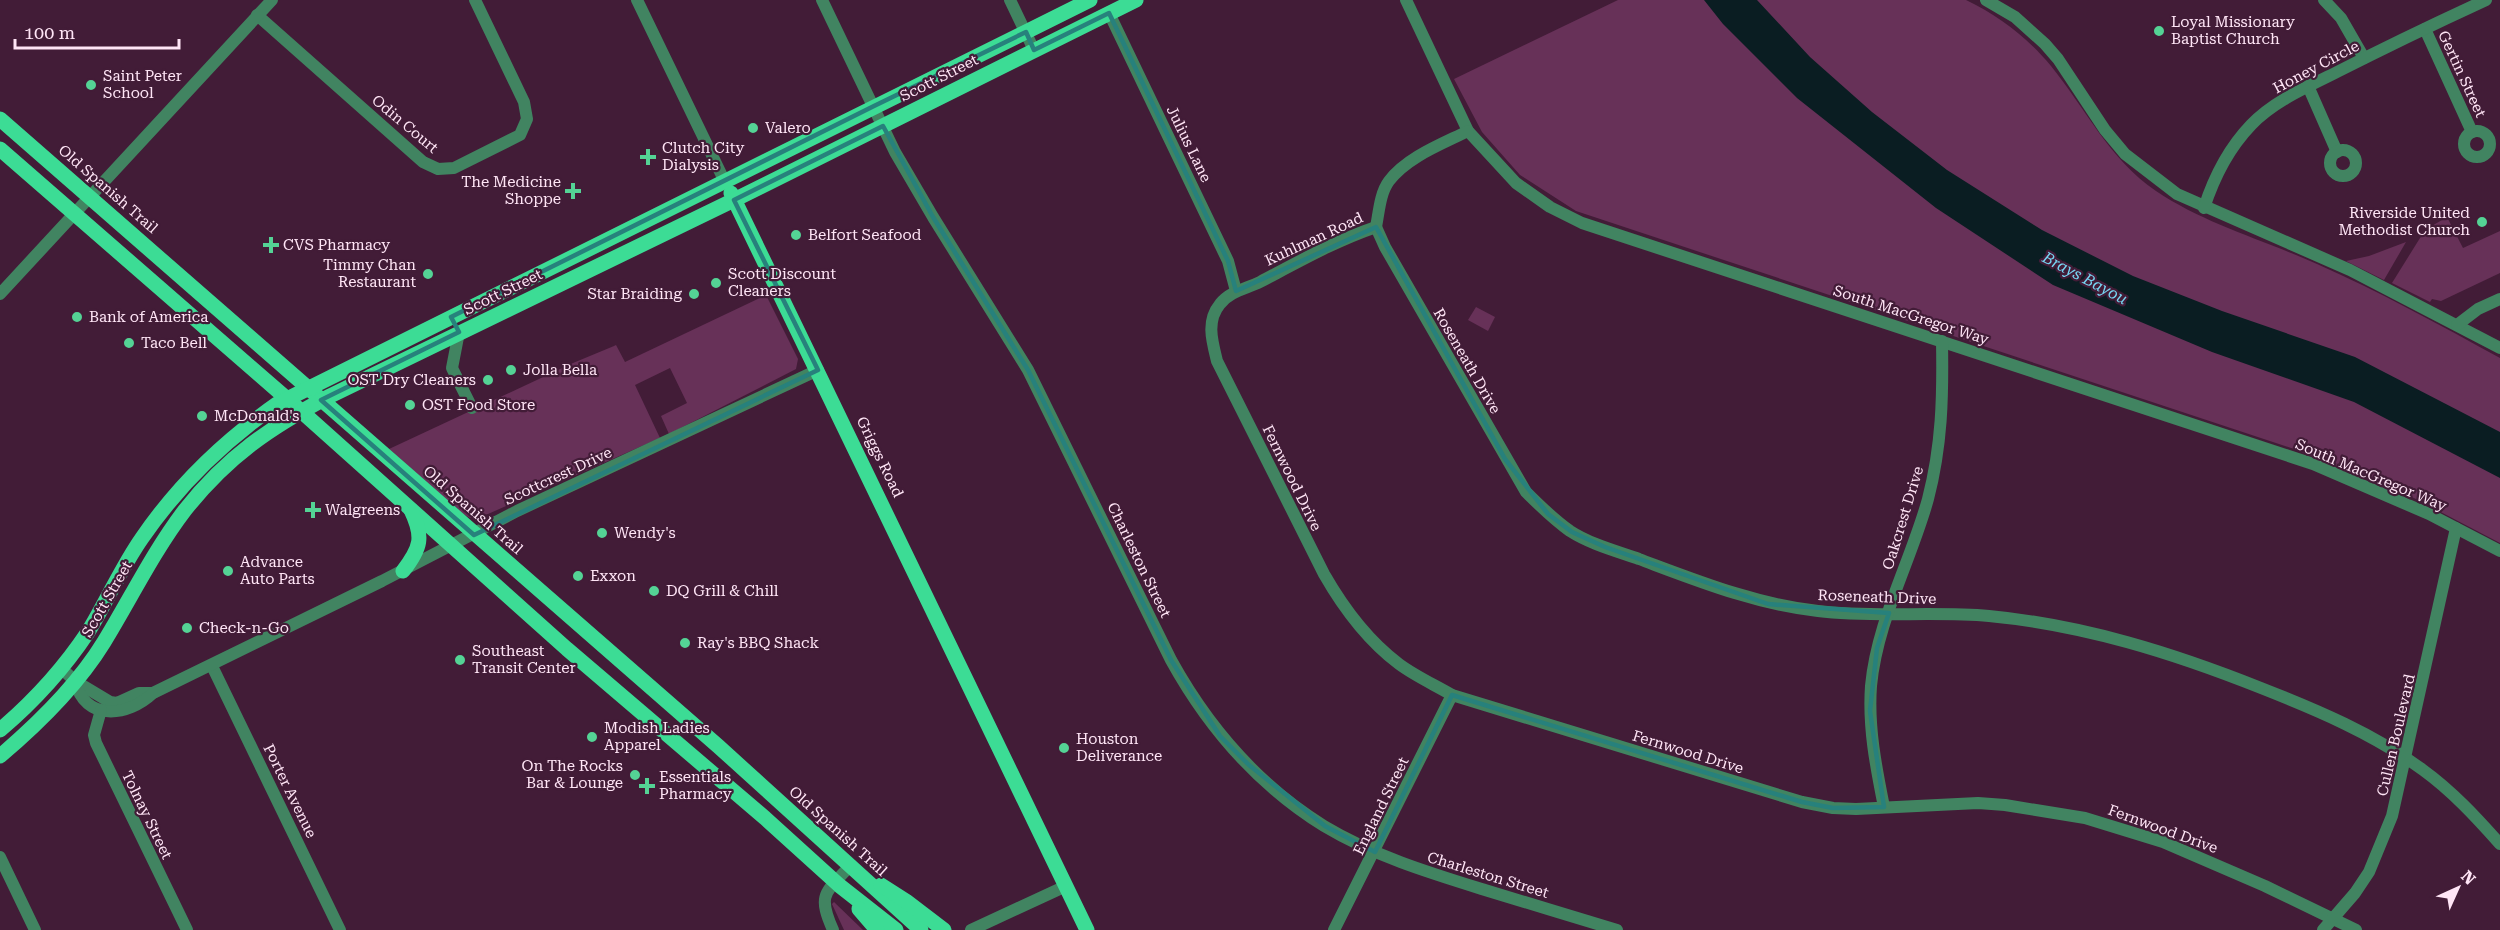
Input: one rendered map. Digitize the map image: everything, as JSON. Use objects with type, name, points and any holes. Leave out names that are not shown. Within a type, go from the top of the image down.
[{"type":"main road","name":"Scott Street","points":[[0,730],[17,716],[61,668],[89,629],[119,572],[183,484],[238,431],[287,398],[1090,0]]},
{"type":"main road","name":"Scott Street","points":[[0,756],[31,730],[75,681],[104,642],[162,542],[191,503],[229,462],[274,426],[321,400],[734,200],[1136,0]]},
{"type":"main road","name":"Old Spanish Trail","points":[[0,119],[705,735],[921,930]]},
{"type":"main road","points":[[0,149],[287,398],[567,648],[838,884],[896,930]]},
{"type":"main road","name":"Griggs Road","points":[[725,182],[818,370],[1087,930]]},
{"type":"main road","points":[[192,316],[205,298]]},
{"type":"main road","points":[[451,317],[459,333]]},
{"type":"main road","points":[[403,570],[413,558],[420,537],[418,524],[410,508]]},
{"type":"main road","points":[[143,536],[162,542]]},
{"type":"main road","points":[[567,648],[585,631]]},
{"type":"main road","points":[[690,753],[705,735]]},
{"type":"main road","points":[[853,867],[906,901],[944,930]]},
{"type":"main road","points":[[838,884],[877,930]]},
{"type":"street","points":[[0,294],[272,0]]},
{"type":"street","name":"Odin Court","points":[[257,15],[423,162],[438,169],[454,168],[520,135],[527,119],[524,102],[475,0]]},
{"type":"street","name":"Griggs Road","points":[[637,0],[725,182]]},
{"type":"street","name":"Charleston Street","points":[[822,0],[895,152],[1028,370],[1165,649],[1190,693],[1220,736],[1285,798],[1325,826],[1375,852],[1423,871],[1617,930]]},
{"type":"street","points":[[1010,0],[1034,50]]},
{"type":"street","name":"South MacGregor Way","points":[[1406,0],[1468,131],[1516,183],[1550,207],[1582,223],[2313,464],[2429,514],[2500,551]]},
{"type":"street","points":[[1986,0],[2014,16],[2045,44],[2058,59],[2105,130],[2125,154],[2176,195],[2350,270],[2500,348]]},
{"type":"street","points":[[2324,0],[2341,18],[2364,58]]},
{"type":"street","name":"Honey Circle","points":[[2204,208],[2214,179],[2228,153],[2252,124],[2279,102],[2484,0]]},
{"type":"street","name":"Julius Lane","points":[[1109,13],[1228,261],[1236,291]]},
{"type":"street","name":"Gertin Street","points":[[2425,29],[2472,132]]},
{"type":"street","points":[[2308,86],[2337,152]]},
{"type":"street","name":"Kuhlman Road","points":[[1212,319],[1220,303],[1236,291],[1256,284],[1347,237],[1376,227],[1380,203],[1389,182],[1418,155],[1468,131]]},
{"type":"street","name":"Roseneath Drive","points":[[1376,227],[1385,247],[1526,492],[1548,514],[1572,532],[1605,547],[1722,590],[1768,603],[1820,611],[1987,616],[2118,638],[2167,653],[2306,706],[2405,757],[2442,784],[2468,808],[2500,844]]},
{"type":"street","points":[[2457,325],[2478,309],[2500,299]]},
{"type":"street","name":"Fernwood Drive","points":[[1212,319],[1211,337],[1217,360],[1324,574],[1343,606],[1372,641],[1401,665],[1452,695],[1802,802],[1833,808],[1978,803],[2085,818],[2163,842],[2265,886],[2356,930]]},
{"type":"street","points":[[459,333],[452,368],[472,408]]},
{"type":"street","name":"Oakcrest Drive","points":[[1884,807],[1871,738],[1870,711],[1877,648],[1927,500],[1936,463],[1943,406],[1942,341]]},
{"type":"street","name":"Scottcrest Drive","points":[[75,681],[78,694],[101,710],[123,712],[145,701],[153,693],[212,666],[474,535],[517,511],[818,370]]},
{"type":"street","name":"Cullen Boulevard","points":[[2323,930],[2369,872],[2381,849],[2392,816],[2456,528]]},
{"type":"street","name":"Porter Avenue","points":[[212,666],[340,930]]},
{"type":"street","name":"Scottcrest Drive","points":[[61,668],[75,681],[110,702],[117,703],[139,693],[153,693]]},
{"type":"street","name":"England Street","points":[[1334,930],[1452,695]]},
{"type":"street","name":"Tolnay Street","points":[[101,710],[94,735],[96,743],[187,930]]},
{"type":"street","points":[[0,857],[35,930]]},
{"type":"street","points":[[833,930],[823,904],[825,896],[853,867]]},
{"type":"street","points":[[971,930],[1066,886]]},
{"type":"highlighted area","points":[[1109,13],[1228,261],[1236,291],[1376,227],[1505,459],[1548,514],[1572,532],[1605,547],[1768,604],[1889,613],[1877,648],[1870,711],[1884,807],[1833,808],[1802,802],[1452,695],[1375,852],[1325,826],[1249,765],[1220,736],[1171,660],[1028,370],[933,217],[883,126],[734,200],[818,370],[474,535],[321,400],[459,332],[451,317],[874,106],[1026,32],[1034,50]]},
{"type":"shaded area","points":[[1618,0],[1966,0],[1990,13],[2012,28],[2042,55],[2111,149],[2139,178],[2156,191],[2194,213],[2297,255],[2364,286],[2500,358],[2500,543],[2412,497],[2297,450],[1576,211],[1520,175],[1482,132],[1454,79]]},
{"type":"shaded area","points":[[2447,217],[2463,248],[2500,231],[2500,273],[2441,301],[2432,299],[2430,302],[2392,283],[2425,230]]},
{"type":"shaded area","points":[[2406,242],[2384,280],[2346,261],[2369,256]]},
{"type":"shaded area","points":[[766,295],[798,359],[796,369],[669,434],[661,416],[687,403],[670,368],[635,385],[660,438],[488,514],[470,518],[463,514],[389,449],[616,345],[625,362]]},
{"type":"shaded area","points":[[1476,307],[1495,317],[1488,331],[1468,320]]},
{"type":"shaded area","points":[[834,902],[863,930],[844,930],[832,904]]},
{"type":"water","name":"Brays Bayou","points":[[1704,0],[1757,0],[1810,57],[1872,112],[1947,170],[2042,230],[2133,276],[2222,311],[2355,357],[2500,432],[2500,478],[2354,402],[2212,352],[2053,285],[1936,208],[1797,98],[1723,24]]},
{"type":"place","name":"Loyal Missionary Baptist Church","points":[[2159,31]]},
{"type":"place","name":"Saint Peter School","points":[[91,85]]},
{"type":"place","name":"Valero","points":[[753,128]]},
{"type":"place","name":"Clutch City Dialysis","points":[[648,157]]},
{"type":"place","name":"The Medicine Shoppe","points":[[573,191]]},
{"type":"place","name":"Riverside United Methodist Church","points":[[2482,222]]},
{"type":"place","name":"Belfort Seafood","points":[[796,235]]},
{"type":"place","name":"CVS Pharmacy","points":[[271,245]]},
{"type":"place","name":"Timmy Chan Restaurant","points":[[428,274]]},
{"type":"place","name":"Scott Discount Cleaners","points":[[716,283]]},
{"type":"place","name":"Star Braiding","points":[[694,294]]},
{"type":"place","name":"Bank of America","points":[[77,317]]},
{"type":"place","name":"Taco Bell","points":[[129,343]]},
{"type":"place","name":"Jolla Bella","points":[[511,370]]},
{"type":"place","name":"OST Dry Cleaners","points":[[488,380]]},
{"type":"place","name":"OST Food Store","points":[[410,405]]},
{"type":"place","name":"McDonald's","points":[[202,416]]},
{"type":"place","name":"Walgreens","points":[[313,510]]},
{"type":"place","name":"Wendy's","points":[[602,533]]},
{"type":"place","name":"Advance Auto Parts","points":[[228,571]]},
{"type":"place","name":"Exxon","points":[[578,576]]},
{"type":"place","name":"DQ Grill & Chill","points":[[654,591]]},
{"type":"place","name":"Check-n-Go","points":[[187,628]]},
{"type":"place","name":"Ray's BBQ Shack","points":[[685,643]]},
{"type":"place","name":"Southeast Transit Center","points":[[460,660]]},
{"type":"place","name":"Modish Ladies Apparel","points":[[592,737]]},
{"type":"place","name":"Houston Deliverance","points":[[1064,748]]},
{"type":"place","name":"On The Rocks Bar & Lounge","points":[[635,775]]},
{"type":"place","name":"Essentials Pharmacy","points":[[647,786]]}]
